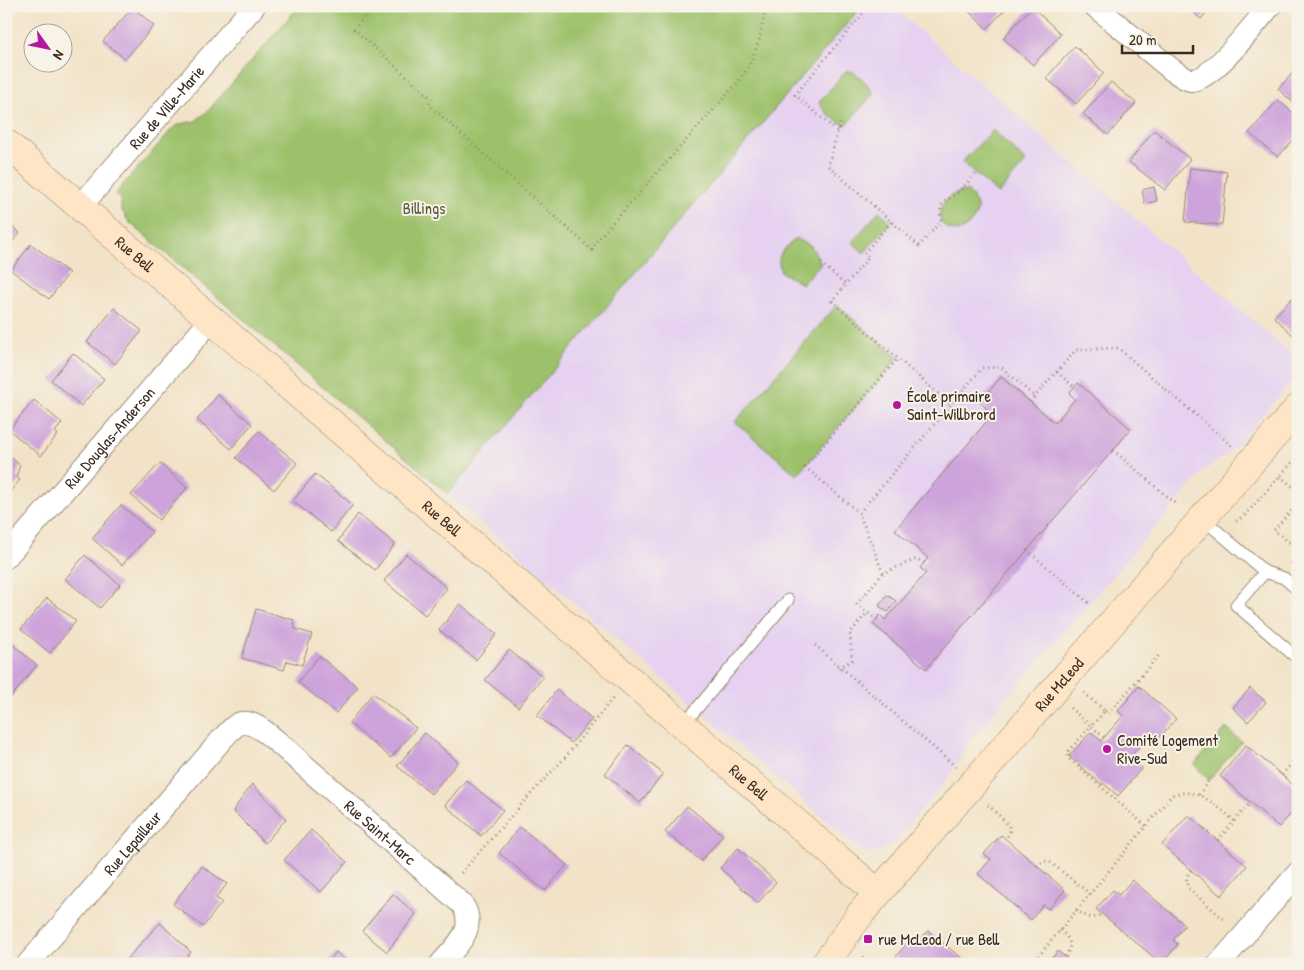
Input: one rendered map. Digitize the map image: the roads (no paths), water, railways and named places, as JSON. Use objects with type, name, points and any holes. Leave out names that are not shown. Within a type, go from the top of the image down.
[{"type":"street","name":"Rue de Ville-Marie","points":[[80,207],[254,6]]},
{"type":"street","points":[[1095,6],[1171,69],[1192,80],[1200,79],[1218,66],[1270,6]]},
{"type":"street","name":"Rue Bell","points":[[6,144],[878,892]]},
{"type":"street","name":"Rue Douglas-Anderson","points":[[6,557],[212,319]]},
{"type":"street","name":"Rue McLeod","points":[[825,964],[878,892],[1298,408]]},
{"type":"street","name":"Rue Saint-Marc","points":[[239,724],[247,723],[255,726],[274,740],[462,904],[467,912],[469,922],[466,932],[441,964]]},
{"type":"street","name":"Rue Lepailleur","points":[[28,964],[223,738],[239,724]]},
{"type":"street","points":[[1218,964],[1298,873]]},
{"type":"lane","points":[[1202,518],[1265,572],[1284,578],[1298,590]]},
{"type":"lane","points":[[1265,572],[1236,605],[1298,660]]},
{"type":"lane","points":[[683,724],[788,600]]},
{"type":"place","name":"École primaire Saint-Willbrord","points":[[897,405]]},
{"type":"place","name":"Comité Logement Rive-Sud","points":[[1107,749]]},
{"type":"place","name":"rue McLeod / rue Bell","points":[[868,939]]},
{"type":"park label","name":"Billings","points":[[424,208]]}]
